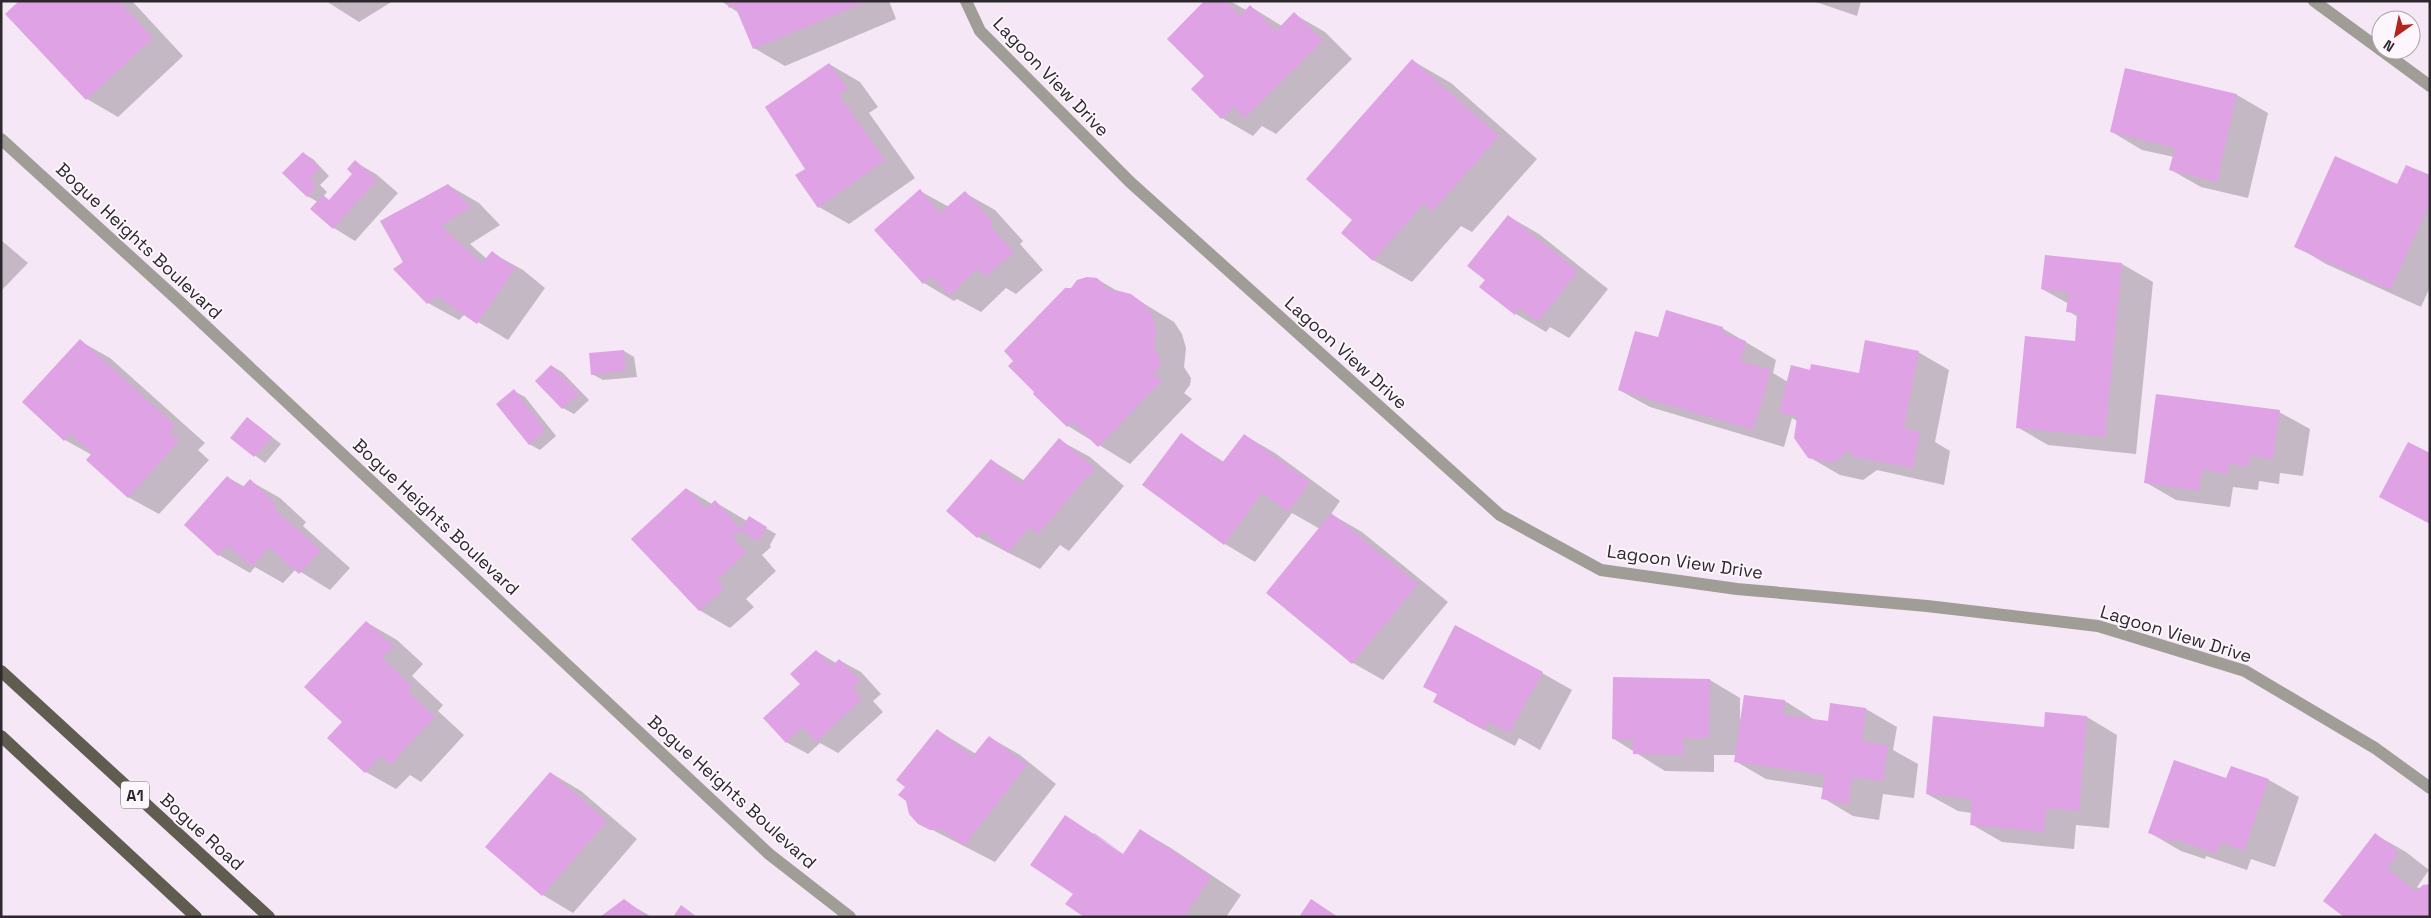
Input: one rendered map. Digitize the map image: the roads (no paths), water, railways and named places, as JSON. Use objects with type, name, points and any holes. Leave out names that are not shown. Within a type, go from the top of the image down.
[{"type":"main road","name":"Bogue Road","points":[[1,671],[269,917]]},
{"type":"main road","points":[[1,736],[196,917]]},
{"type":"street","name":"Lagoon View Drive","points":[[966,1],[980,31],[1130,182],[1390,417],[1500,514],[1601,570],[1737,589],[1927,606],[2098,626],[2246,671],[2376,748],[2430,788]]},
{"type":"street","points":[[2314,1],[2371,43]]},
{"type":"street","points":[[2395,60],[2430,86]]},
{"type":"street","name":"Bogue Heights Boulevard","points":[[1,139],[187,309],[770,854],[850,917]]}]
